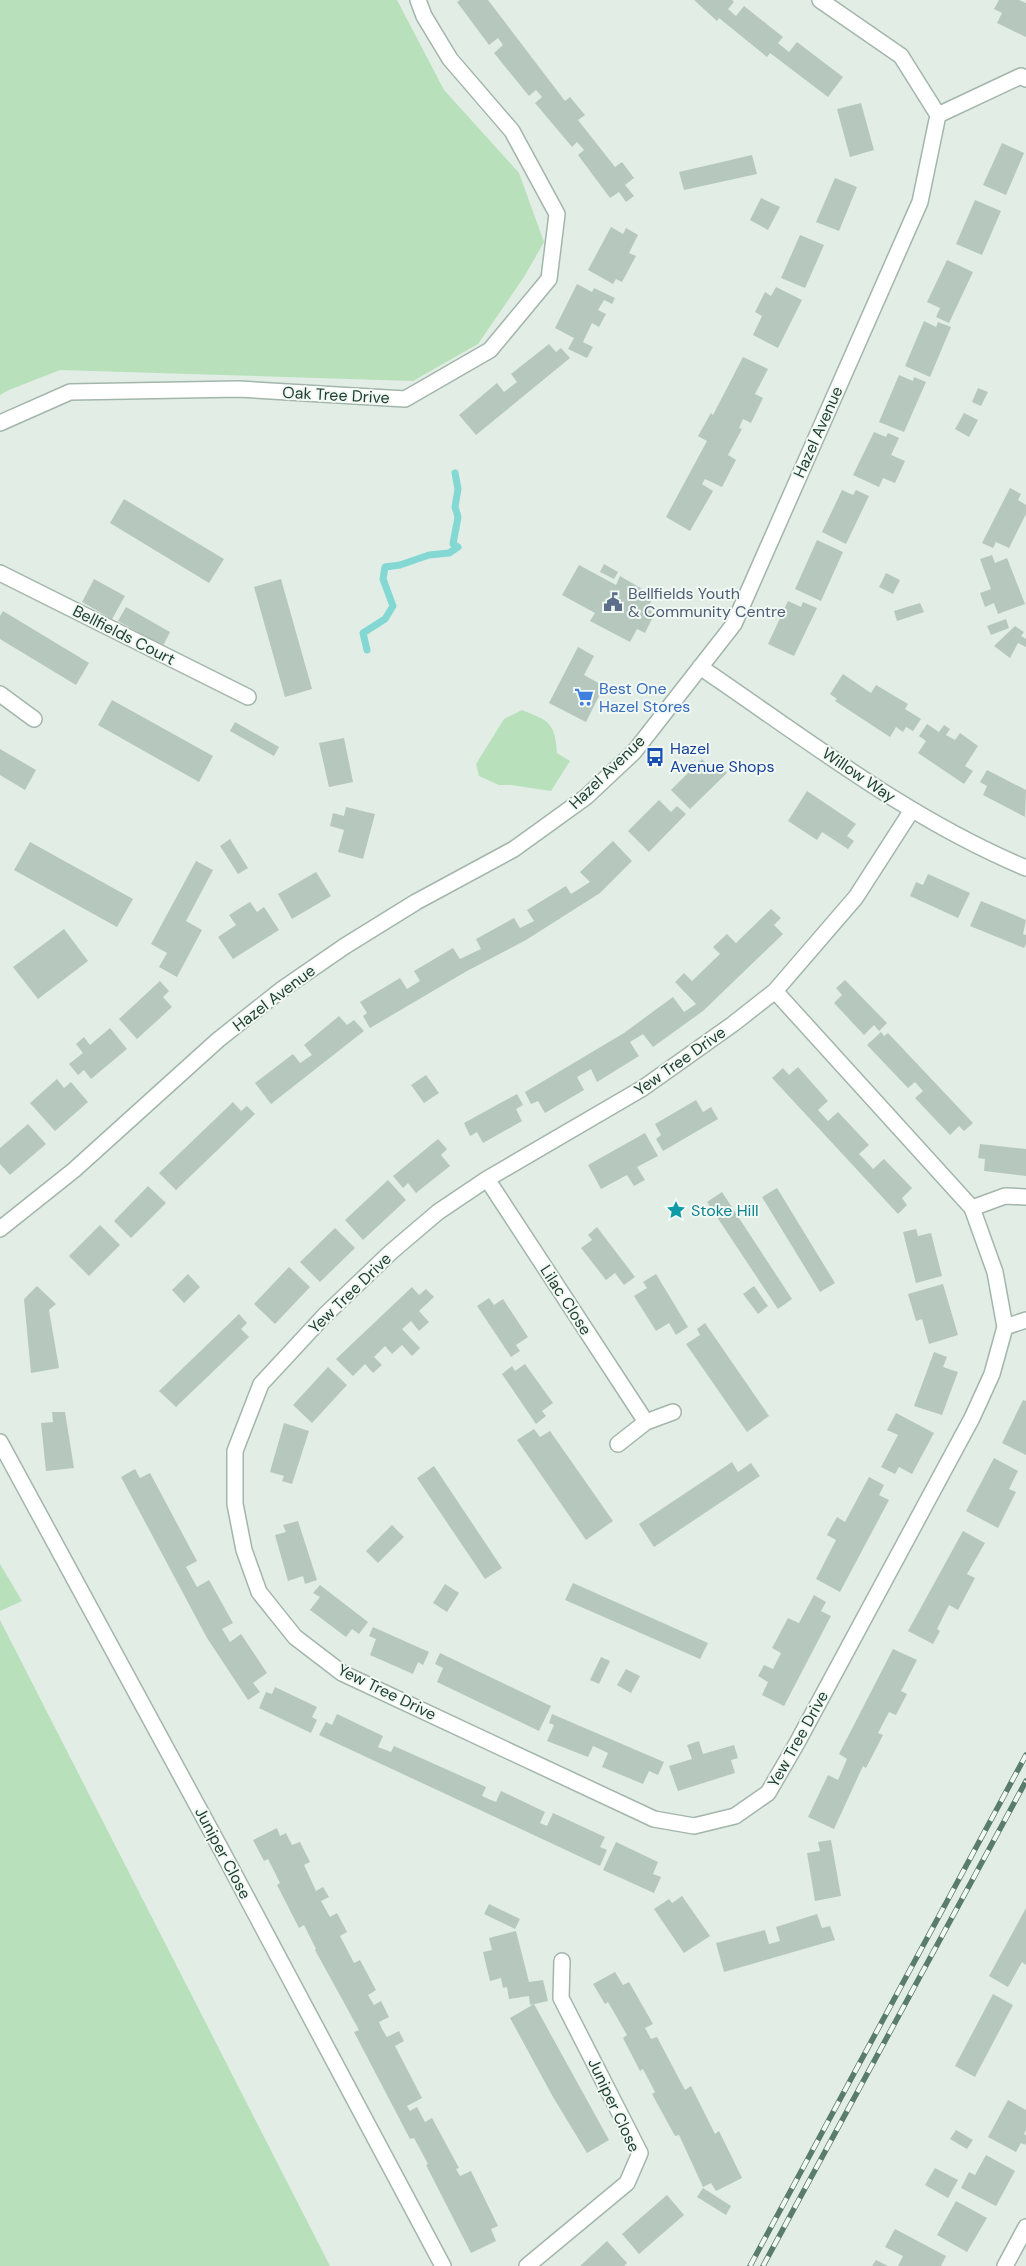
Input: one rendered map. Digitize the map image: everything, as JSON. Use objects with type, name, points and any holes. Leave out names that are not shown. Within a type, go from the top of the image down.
[{"type":"street","name":"Oak Tree Drive","points":[[0,423],[70,392],[240,389],[405,399],[490,350],[549,279],[557,214],[512,131],[450,59],[424,16],[418,0]]},
{"type":"street","points":[[820,0],[902,56],[938,115],[1021,76],[1026,79]]},
{"type":"street","name":"Hazel Avenue","points":[[0,1229],[74,1170],[218,1040],[281,990],[345,946],[416,902],[514,849],[586,797],[634,752],[734,624],[920,202],[938,115]]},
{"type":"street","name":"Bellfields Court","points":[[0,573],[248,697]]},
{"type":"street","name":"Willow Way","points":[[700,667],[912,810],[988,852],[1026,868]]},
{"type":"street","points":[[0,694],[34,719]]},
{"type":"street","name":"Yew Tree Drive","points":[[775,991],[972,1208],[995,1272],[1005,1327],[992,1374],[972,1418],[797,1744],[768,1793],[735,1816],[694,1826],[654,1819],[342,1673],[295,1636],[259,1592],[244,1550],[235,1504],[235,1451],[261,1384],[324,1316],[391,1252],[438,1212],[487,1179],[643,1088],[733,1024],[775,991],[856,897],[912,810]]},
{"type":"street","name":"Lilac Close","points":[[487,1179],[646,1422]]},
{"type":"street","points":[[972,1208],[1005,1196],[1026,1197]]},
{"type":"street","points":[[1005,1327],[1026,1320]]},
{"type":"street","points":[[618,1444],[646,1422],[673,1412]]},
{"type":"street","name":"Juniper Close","points":[[0,1442],[223,1853],[443,2266]]},
{"type":"street","name":"Juniper Close","points":[[528,2266],[627,2183],[640,2153],[562,1998],[562,1961]]},
{"type":"street","points":[[1005,2266],[1026,2227]]},
{"type":"green space","points":[[0,0],[397,0],[444,90],[519,173],[544,242],[524,277],[478,344],[413,381],[60,370],[0,395]]},
{"type":"green space","points":[[522,710],[539,717],[549,724],[554,735],[557,753],[570,761],[551,791],[499,785],[479,776],[476,764],[504,719]]},
{"type":"green space","points":[[0,1564],[22,1601],[0,1611]]},
{"type":"green space","points":[[0,1620],[330,2266],[0,2266]]},
{"type":"building","points":[[460,0],[488,0],[565,101],[570,97],[585,115],[578,120],[615,167],[622,162],[634,178],[625,185],[634,196],[626,202],[619,192],[610,198],[578,155],[584,150],[577,142],[572,147],[535,103],[542,97],[536,90],[529,96],[494,53],[503,45],[498,38],[489,45],[457,2]]},
{"type":"building","points":[[694,0],[732,0],[734,2],[728,9],[736,16],[744,6],[783,37],[778,43],[789,52],[797,42],[843,77],[828,97],[770,53],[767,57],[719,18],[717,21]]},
{"type":"building","points":[[999,0],[1019,0],[1026,3],[1026,37],[997,23],[1002,13],[994,9]]},
{"type":"building","points":[[861,103],[874,150],[850,157],[837,109]]},
{"type":"building","points":[[1002,143],[1024,153],[1006,195],[983,185]]},
{"type":"building","points":[[752,155],[757,174],[684,190],[679,172]]},
{"type":"building","points":[[835,178],[857,187],[839,231],[816,222]]},
{"type":"building","points":[[761,198],[780,207],[768,230],[750,220]]},
{"type":"building","points":[[975,200],[1001,211],[982,255],[956,244]]},
{"type":"building","points":[[611,227],[623,234],[626,228],[638,235],[629,253],[636,256],[622,282],[616,279],[613,284],[588,270]]},
{"type":"building","points":[[800,235],[824,245],[805,288],[781,278]]},
{"type":"building","points":[[947,260],[973,272],[949,323],[936,317],[940,308],[927,302]]},
{"type":"building","points":[[577,284],[592,292],[594,288],[615,298],[612,304],[604,300],[598,310],[606,314],[599,327],[592,323],[583,342],[593,347],[587,358],[568,349],[574,338],[555,328]]},
{"type":"building","points":[[776,287],[802,300],[778,348],[753,335],[762,316],[755,312],[765,292],[771,296]]},
{"type":"building","points":[[924,321],[936,327],[938,322],[951,327],[930,377],[905,366]]},
{"type":"building","points":[[549,344],[556,352],[561,348],[570,358],[476,435],[459,415],[497,383],[504,392],[517,382],[511,374]]},
{"type":"building","points":[[743,357],[768,369],[755,394],[763,398],[751,423],[743,419],[739,428],[742,429],[728,455],[736,460],[722,487],[705,479],[702,484],[713,491],[690,531],[666,517],[707,441],[698,436],[711,413],[713,415]]},
{"type":"building","points":[[899,375],[913,381],[914,377],[926,382],[904,432],[879,422]]},
{"type":"building","points":[[978,388],[988,392],[981,406],[972,402]]},
{"type":"building","points":[[964,413],[978,420],[969,437],[955,429]]},
{"type":"building","points":[[874,432],[886,437],[888,433],[899,438],[891,455],[905,461],[895,483],[883,478],[879,487],[853,475]]},
{"type":"building","points":[[1010,488],[1021,494],[1018,500],[1026,505],[1026,514],[1009,548],[996,542],[993,548],[982,543]]},
{"type":"building","points":[[842,490],[853,495],[856,490],[869,496],[846,544],[822,532]]},
{"type":"building","points":[[124,499],[224,559],[209,583],[110,523]]},
{"type":"building","points":[[817,540],[843,552],[821,601],[795,589]]},
{"type":"building","points":[[992,555],[995,563],[1007,558],[1025,604],[998,614],[994,603],[985,607],[980,593],[991,589],[980,559]]},
{"type":"building","points":[[604,564],[618,572],[614,579],[600,572]]},
{"type":"building","name":"Bellfields Youth & Community Centre","points":[[579,565],[616,585],[620,576],[654,596],[647,609],[655,613],[645,633],[637,629],[630,642],[590,621],[595,613],[562,595]]},
{"type":"building","points":[[886,573],[900,580],[893,594],[879,587]]},
{"type":"building","points":[[94,579],[125,596],[112,619],[82,602]]},
{"type":"building","points":[[281,579],[312,689],[285,697],[254,587]]},
{"type":"building","points":[[788,601],[801,607],[803,602],[817,608],[794,656],[768,644]]},
{"type":"building","points":[[920,603],[924,612],[897,621],[894,611]]},
{"type":"building","points":[[126,607],[170,632],[163,646],[118,621]]},
{"type":"building","points":[[3,611],[89,663],[76,685],[0,639],[0,616]]},
{"type":"building","points":[[1006,619],[1009,628],[991,635],[987,626]]},
{"type":"building","points":[[1015,626],[1024,632],[1021,636],[1026,639],[1026,647],[1018,643],[1010,658],[994,646]]},
{"type":"building","points":[[578,647],[594,656],[584,675],[604,686],[586,722],[549,703]]},
{"type":"building","points":[[843,674],[871,693],[876,685],[908,704],[905,709],[921,719],[913,731],[906,727],[903,732],[896,727],[890,737],[835,701],[837,699],[830,694]]},
{"type":"building","points":[[112,700],[213,756],[199,782],[98,725]]},
{"type":"building","points":[[235,722],[279,747],[274,756],[230,731]]},
{"type":"building","points":[[927,724],[939,732],[944,725],[950,729],[946,735],[955,740],[960,733],[978,746],[965,766],[973,771],[964,784],[918,753],[926,741],[919,736]]},
{"type":"building","points":[[344,738],[353,782],[329,787],[319,743]]},
{"type":"building","points":[[0,749],[36,770],[25,790],[0,775]]},
{"type":"building","points":[[702,759],[711,769],[718,763],[727,773],[690,809],[671,790]]},
{"type":"building","points":[[987,770],[1026,790],[1025,817],[983,795],[987,786],[980,782]]},
{"type":"building","points":[[807,791],[856,824],[847,836],[854,841],[848,849],[822,832],[817,840],[788,821]]},
{"type":"building","points":[[659,800],[671,812],[677,806],[686,814],[649,852],[628,831]]},
{"type":"building","points":[[346,807],[375,814],[363,859],[338,852],[344,830],[330,826],[333,813],[344,816]]},
{"type":"building","points":[[230,839],[248,868],[238,874],[220,846]]},
{"type":"building","points":[[613,841],[632,861],[600,893],[526,940],[467,971],[370,1028],[363,1016],[367,1013],[360,1002],[400,978],[407,989],[420,981],[414,971],[453,948],[460,959],[481,949],[476,939],[514,918],[520,928],[534,921],[527,910],[566,886],[571,894],[590,882],[580,872]]},
{"type":"building","points":[[30,842],[133,899],[117,927],[14,870]]},
{"type":"building","points":[[196,861],[213,870],[186,921],[202,930],[177,977],[159,967],[167,953],[151,944]]},
{"type":"building","points":[[316,872],[331,896],[292,919],[278,894]]},
{"type":"building","points":[[928,874],[970,893],[958,918],[910,896],[916,882],[923,885]]},
{"type":"building","points":[[981,901],[1026,920],[1023,934],[1026,935],[1024,948],[970,926]]},
{"type":"building","points":[[250,902],[257,912],[264,907],[279,930],[233,959],[218,937],[236,925],[229,915]]},
{"type":"building","points":[[771,909],[781,918],[774,925],[783,934],[703,1011],[653,1047],[643,1034],[630,1042],[639,1056],[597,1082],[591,1069],[577,1077],[584,1090],[545,1113],[538,1101],[531,1104],[525,1092],[624,1033],[673,997],[684,1012],[696,1004],[675,982],[684,973],[692,981],[720,954],[713,947],[727,934],[736,943]]},
{"type":"building","points":[[64,929],[88,961],[38,999],[13,967]]},
{"type":"building","points":[[845,980],[887,1023],[879,1031],[874,1025],[864,1035],[834,1003],[842,995],[836,988]]},
{"type":"building","points":[[160,981],[169,991],[163,997],[172,1007],[137,1039],[119,1019]]},
{"type":"building","points":[[339,1016],[347,1025],[354,1020],[364,1031],[271,1104],[255,1083],[293,1054],[300,1063],[312,1055],[304,1045]]},
{"type":"building","points":[[110,1028],[127,1049],[91,1079],[84,1070],[78,1075],[69,1064],[83,1053],[76,1044],[84,1037],[90,1045]]},
{"type":"building","points":[[881,1032],[884,1036],[888,1033],[973,1123],[964,1131],[959,1126],[950,1135],[915,1098],[923,1091],[915,1082],[908,1088],[867,1045]]},
{"type":"building","points":[[798,1067],[828,1101],[818,1110],[828,1121],[838,1112],[869,1145],[859,1154],[873,1169],[884,1159],[912,1188],[902,1198],[907,1205],[898,1214],[772,1078],[783,1068],[789,1075]]},
{"type":"building","points":[[426,1075],[439,1093],[424,1103],[411,1085]]},
{"type":"building","points":[[57,1079],[64,1088],[71,1082],[88,1102],[55,1131],[30,1103]]},
{"type":"building","points":[[517,1094],[523,1105],[516,1109],[522,1121],[483,1143],[477,1132],[470,1136],[464,1123]]},
{"type":"building","points":[[696,1100],[703,1112],[711,1107],[718,1119],[663,1151],[656,1139],[661,1135],[655,1124]]},
{"type":"building","points":[[233,1102],[241,1111],[247,1106],[255,1114],[176,1190],[159,1173]]},
{"type":"building","points":[[28,1124],[46,1144],[10,1175],[0,1164],[0,1148]]},
{"type":"building","points":[[645,1133],[658,1156],[637,1167],[645,1180],[634,1186],[627,1175],[601,1189],[588,1165]]},
{"type":"building","points":[[438,1139],[447,1149],[441,1155],[450,1166],[416,1193],[408,1183],[403,1188],[393,1176]]},
{"type":"building","points":[[980,1144],[1026,1149],[1026,1176],[984,1171],[985,1159],[978,1158]]},
{"type":"building","points":[[388,1180],[406,1200],[363,1240],[345,1220]]},
{"type":"building","points":[[148,1186],[166,1203],[131,1238],[114,1221]]},
{"type":"building","points":[[777,1188],[835,1283],[820,1292],[762,1197]]},
{"type":"building","points":[[722,1192],[792,1299],[778,1309],[707,1202]]},
{"type":"building","points":[[100,1225],[120,1245],[89,1276],[69,1256]]},
{"type":"building","points":[[597,1227],[635,1277],[624,1285],[615,1273],[606,1280],[581,1248],[592,1240],[588,1235]]},
{"type":"building","points":[[335,1228],[355,1248],[320,1282],[300,1262]]},
{"type":"building","points":[[916,1229],[918,1236],[931,1233],[942,1276],[916,1283],[903,1232]]},
{"type":"building","points":[[289,1267],[310,1287],[275,1324],[254,1304]]},
{"type":"building","points":[[188,1274],[200,1287],[184,1303],[172,1290]]},
{"type":"building","points":[[656,1274],[688,1327],[676,1335],[669,1323],[656,1331],[634,1296],[647,1288],[643,1282]]},
{"type":"building","points":[[943,1284],[958,1335],[929,1344],[922,1319],[916,1321],[908,1294]]},
{"type":"building","points":[[37,1286],[56,1304],[49,1310],[59,1368],[31,1373],[24,1299]]},
{"type":"building","points":[[754,1286],[768,1306],[758,1314],[743,1294]]},
{"type":"building","points":[[412,1287],[419,1295],[426,1289],[434,1297],[419,1311],[429,1322],[419,1331],[411,1321],[402,1329],[420,1348],[412,1356],[402,1345],[392,1354],[385,1346],[374,1357],[382,1365],[373,1373],[365,1364],[353,1376],[336,1359]]},
{"type":"building","points":[[489,1298],[494,1305],[503,1299],[528,1337],[516,1345],[520,1351],[511,1357],[477,1306]]},
{"type":"building","points":[[239,1314],[247,1323],[241,1329],[249,1337],[176,1407],[159,1391]]},
{"type":"building","points":[[705,1323],[769,1416],[747,1432],[686,1344],[700,1335],[697,1329]]},
{"type":"building","points":[[934,1352],[947,1357],[943,1367],[958,1372],[942,1415],[914,1406]]},
{"type":"building","points":[[525,1364],[553,1403],[542,1411],[546,1416],[536,1424],[502,1374],[512,1366],[515,1371]]},
{"type":"building","points":[[328,1367],[347,1385],[312,1423],[293,1405]]},
{"type":"building","points":[[1023,1400],[1026,1401],[1026,1455],[1002,1443]]},
{"type":"building","points":[[52,1412],[65,1412],[74,1468],[46,1471],[41,1423],[53,1422]]},
{"type":"building","points":[[896,1413],[934,1433],[912,1474],[899,1467],[895,1474],[881,1467],[898,1435],[887,1430]]},
{"type":"building","points":[[284,1423],[309,1431],[292,1484],[282,1481],[284,1476],[270,1472]]},
{"type":"building","points":[[534,1429],[540,1437],[550,1431],[613,1521],[586,1540],[517,1440]]},
{"type":"building","points":[[994,1458],[1018,1471],[1009,1489],[1016,1492],[998,1528],[966,1511]]},
{"type":"building","points":[[732,1462],[738,1472],[751,1463],[760,1476],[654,1547],[639,1524]]},
{"type":"building","points":[[434,1466],[502,1568],[485,1579],[417,1478]]},
{"type":"building","points":[[135,1469],[140,1478],[150,1473],[197,1561],[186,1567],[197,1587],[209,1580],[233,1623],[222,1629],[230,1642],[241,1634],[267,1673],[253,1683],[260,1692],[248,1700],[207,1638],[121,1477]]},
{"type":"building","points":[[869,1477],[884,1485],[879,1495],[889,1500],[840,1592],[816,1579],[836,1540],[827,1535],[837,1517],[845,1522]]},
{"type":"building","points":[[298,1521],[317,1580],[305,1584],[303,1576],[288,1581],[275,1535],[286,1532],[283,1525]]},
{"type":"building","points":[[392,1525],[404,1537],[378,1563],[366,1551]]},
{"type":"building","points":[[963,1531],[985,1543],[967,1574],[975,1578],[958,1610],[949,1605],[937,1629],[940,1631],[933,1644],[908,1631]]},
{"type":"building","points":[[573,1583],[708,1643],[700,1659],[565,1600]]},
{"type":"building","points":[[445,1584],[459,1593],[447,1612],[433,1603]]},
{"type":"building","points":[[320,1585],[368,1622],[359,1634],[352,1629],[346,1637],[310,1610],[320,1597],[313,1593]]},
{"type":"building","points":[[814,1595],[826,1602],[821,1611],[831,1616],[784,1706],[762,1695],[768,1682],[758,1676],[764,1665],[773,1669],[781,1653],[772,1648],[788,1618],[799,1623]]},
{"type":"building","points":[[373,1627],[429,1652],[423,1665],[418,1662],[413,1674],[370,1655],[376,1639],[369,1636]]},
{"type":"building","points":[[893,1649],[917,1660],[901,1691],[907,1694],[896,1715],[889,1712],[878,1733],[883,1735],[866,1768],[863,1766],[834,1829],[808,1817],[828,1775],[838,1780],[847,1759],[839,1754]]},
{"type":"building","points":[[440,1653],[551,1706],[539,1731],[437,1682],[443,1668],[435,1664]]},
{"type":"building","points":[[601,1657],[610,1661],[599,1684],[590,1680]]},
{"type":"building","points":[[626,1669],[640,1676],[631,1693],[617,1685]]},
{"type":"building","points":[[275,1687],[317,1707],[312,1717],[317,1720],[311,1733],[259,1708],[266,1692],[272,1694]]},
{"type":"building","points":[[337,1714],[383,1736],[378,1747],[391,1752],[394,1746],[486,1787],[482,1796],[496,1802],[501,1791],[545,1812],[540,1823],[547,1826],[553,1813],[605,1837],[600,1847],[607,1850],[600,1866],[319,1735],[326,1722],[332,1725]]},
{"type":"building","points":[[552,1714],[664,1762],[658,1775],[649,1771],[643,1784],[602,1767],[608,1753],[593,1746],[588,1757],[547,1741],[554,1725],[549,1723]]},
{"type":"building","points":[[699,1741],[703,1754],[734,1745],[738,1758],[731,1760],[735,1773],[678,1791],[669,1766],[692,1759],[687,1745]]},
{"type":"building","points":[[277,1828],[280,1836],[286,1833],[292,1845],[300,1842],[310,1862],[304,1865],[316,1891],[323,1887],[329,1897],[321,1901],[330,1917],[337,1913],[347,1932],[340,1936],[354,1963],[360,1960],[376,1990],[368,1995],[374,2005],[381,2001],[389,2017],[379,2022],[382,2029],[387,2037],[399,2031],[404,2041],[395,2046],[422,2098],[407,2106],[410,2111],[417,2107],[425,2122],[432,2118],[459,2168],[456,2169],[460,2176],[471,2171],[498,2226],[491,2229],[496,2241],[471,2253],[426,2165],[428,2164],[414,2138],[410,2139],[354,2032],[359,2030],[315,1950],[304,1925],[299,1928],[277,1885],[280,1883],[268,1859],[264,1861],[253,1840]]},
{"type":"building","points":[[831,1840],[841,1896],[815,1901],[807,1853],[820,1851],[818,1842]]},
{"type":"building","points":[[616,1842],[658,1862],[653,1874],[661,1877],[654,1893],[603,1870]]},
{"type":"building","points":[[682,1896],[710,1936],[684,1953],[654,1909],[669,1899],[672,1903]]},
{"type":"building","points":[[489,1904],[520,1919],[515,1929],[484,1914]]},
{"type":"building","points":[[1026,1908],[1026,1965],[1022,1962],[1008,1987],[989,1976]]},
{"type":"building","points":[[817,1914],[822,1928],[830,1926],[835,1940],[724,1972],[716,1943],[765,1930],[769,1944],[780,1941],[776,1927]]},
{"type":"building","points":[[516,1931],[529,1982],[543,1980],[548,2001],[530,2005],[529,1996],[509,1999],[507,1987],[503,1988],[501,1978],[490,1981],[483,1952],[492,1950],[489,1938]]},
{"type":"building","points":[[615,1972],[623,1985],[629,1982],[653,2024],[645,2028],[651,2039],[657,2037],[685,2090],[691,2086],[715,2134],[719,2131],[742,2178],[716,2191],[711,2183],[703,2187],[679,2135],[675,2136],[652,2094],[655,2092],[643,2069],[640,2071],[623,2038],[627,2035],[608,2002],[605,2004],[593,1984]]},
{"type":"building","points":[[993,1994],[1013,2005],[975,2077],[955,2066]]},
{"type":"building","points":[[534,2004],[609,2140],[587,2153],[553,2097],[510,2018]]},
{"type":"building","points":[[1008,2100],[1026,2110],[1026,2130],[1024,2134],[1026,2135],[1026,2143],[1025,2145],[1021,2143],[1016,2152],[988,2137]]},
{"type":"building","points":[[956,2130],[973,2140],[967,2149],[950,2139]]},
{"type":"building","points":[[986,2155],[1015,2171],[996,2206],[961,2188],[969,2172],[975,2175]]},
{"type":"building","points":[[935,2168],[958,2180],[948,2198],[925,2185]]},
{"type":"building","points":[[703,2188],[731,2206],[726,2215],[697,2197]]},
{"type":"building","points":[[667,2195],[684,2215],[639,2254],[622,2234]]},
{"type":"building","points":[[956,2201],[987,2218],[967,2252],[937,2235]]},
{"type":"building","points":[[895,2229],[946,2256],[941,2266],[898,2266],[903,2256],[885,2247]]},
{"type":"building","points":[[607,2241],[627,2263],[624,2266],[580,2266]]},
{"type":"building","points":[[876,2260],[888,2266],[872,2266]]},
{"type":"waterway","points":[[367,650],[363,633],[385,619],[393,606],[383,579],[385,567],[400,565],[429,555],[449,553],[458,547],[453,544],[458,517],[455,507],[458,489],[455,473]]},
{"type":"railway","points":[[750,2266],[1026,1755]]},
{"type":"railway","points":[[763,2266],[1026,1781]]},
{"type":"place","name":"Bellfields Youth & Community Centre","points":[[613,602]]},
{"type":"place","name":"Best One Hazel Stores","points":[[584,697]]},
{"type":"place","name":"Hazel Avenue Shops","points":[[655,757]]},
{"type":"place","name":"Stoke Hill","points":[[676,1210]]}]
